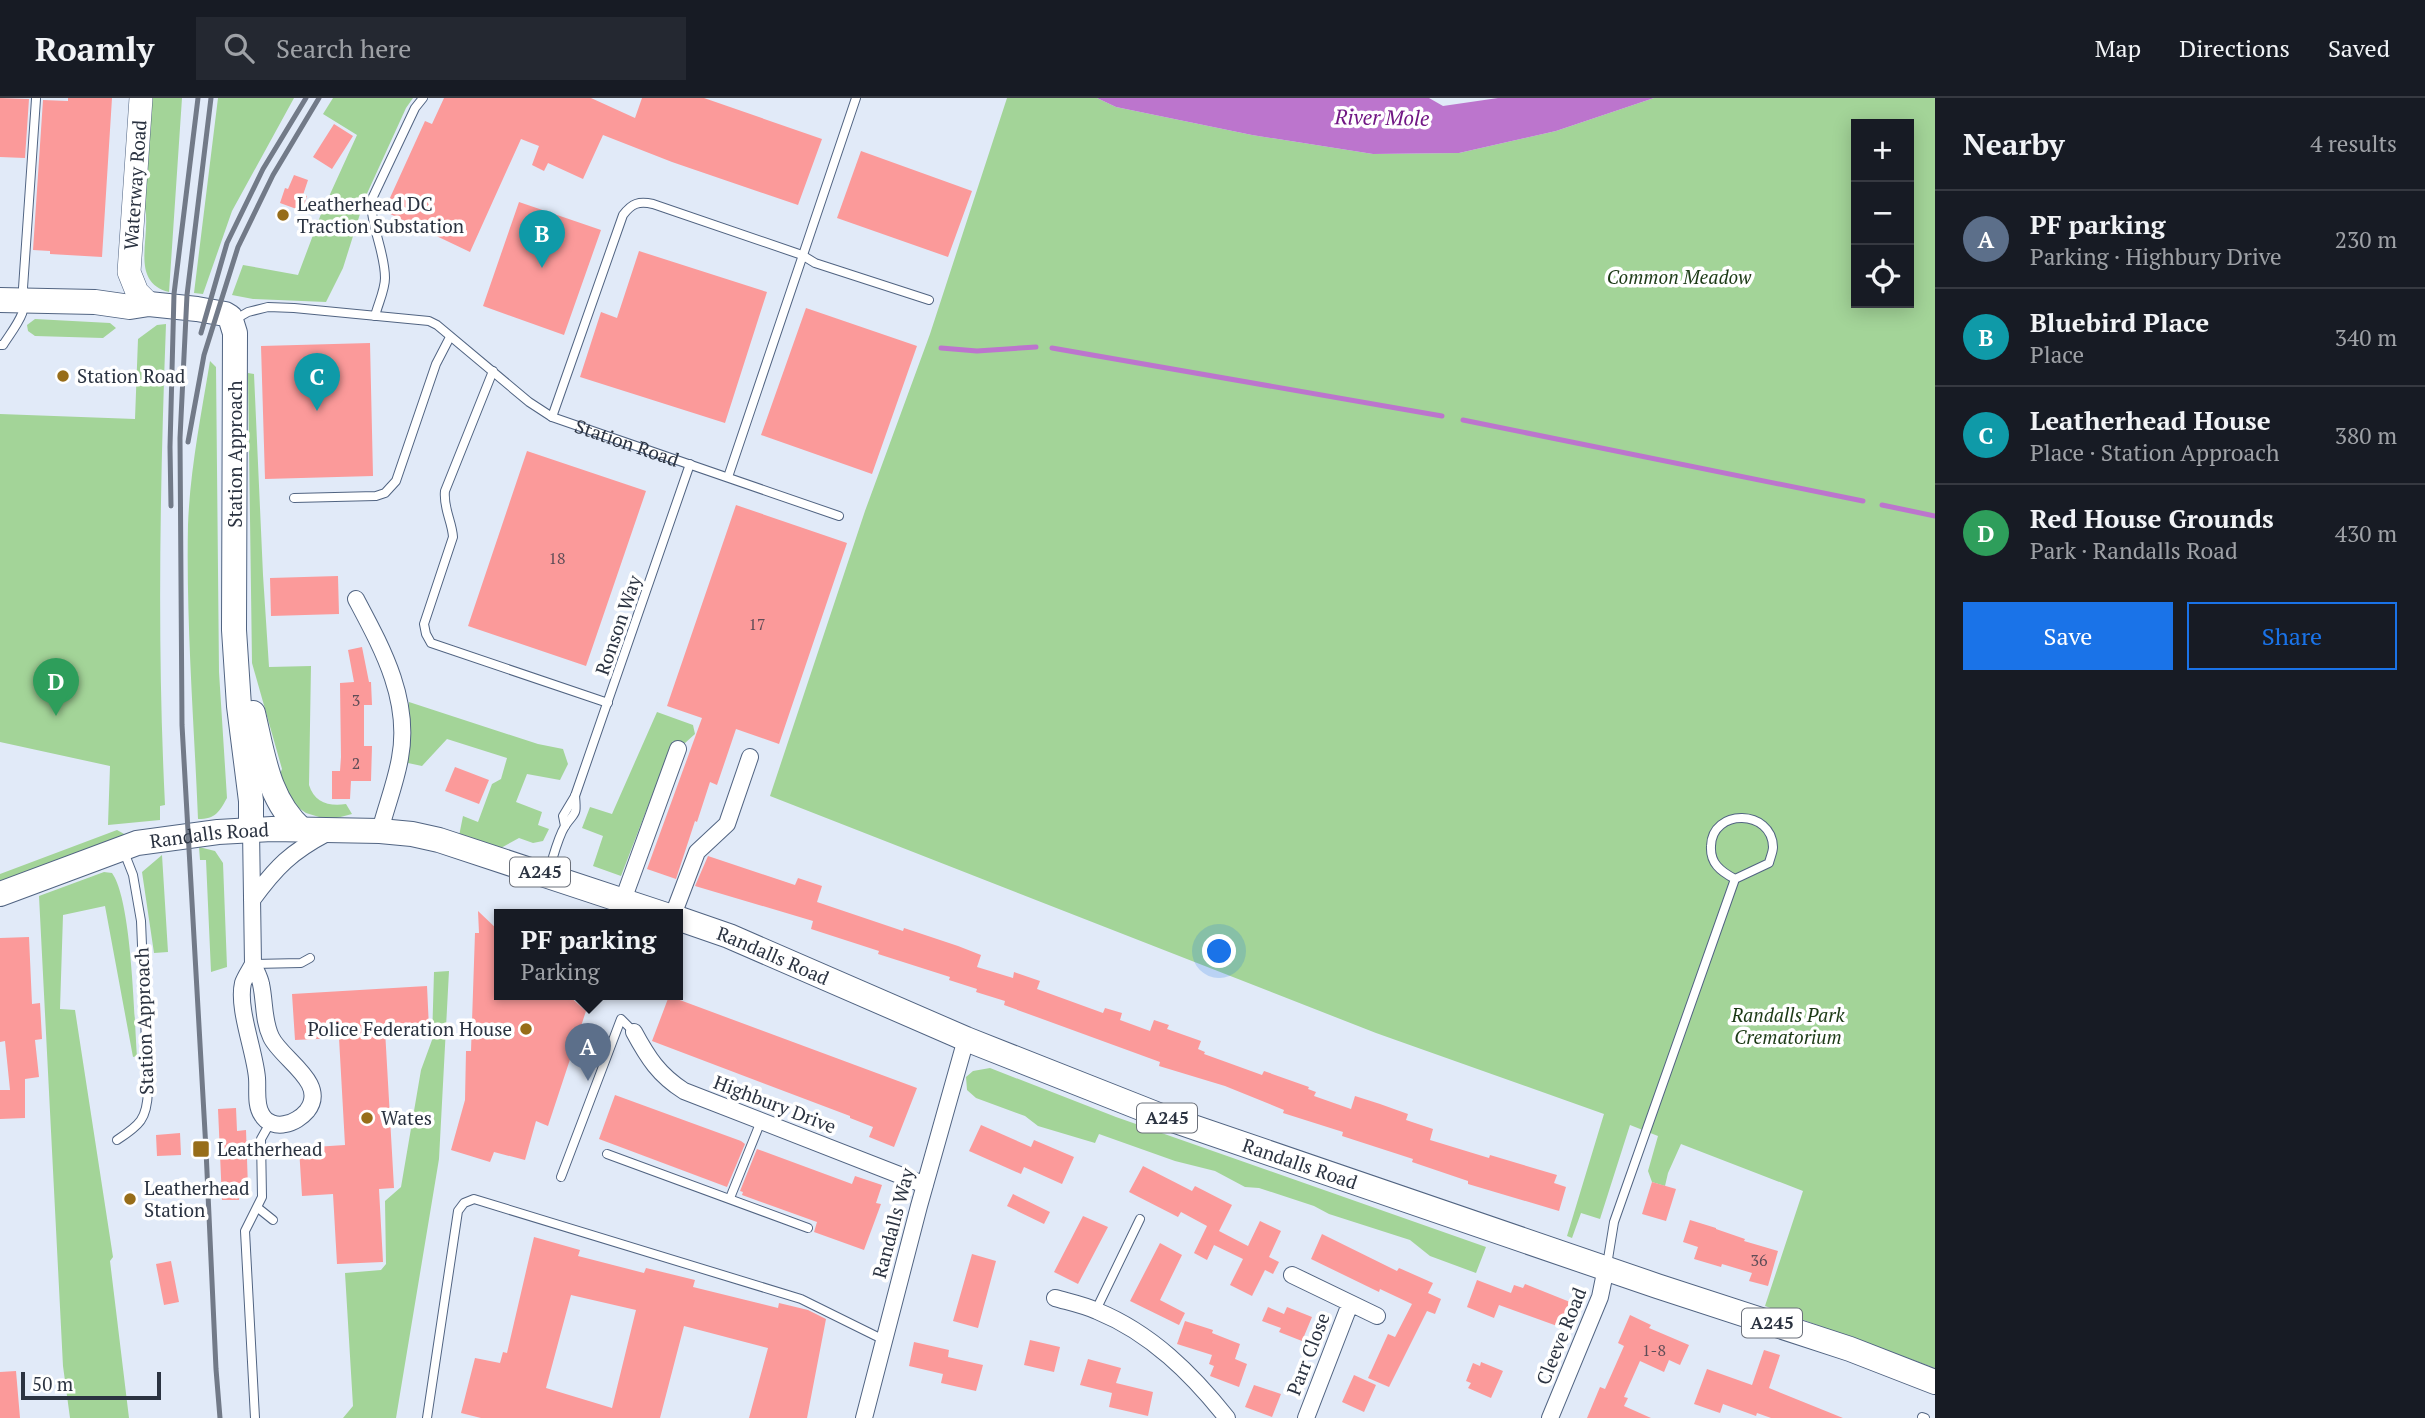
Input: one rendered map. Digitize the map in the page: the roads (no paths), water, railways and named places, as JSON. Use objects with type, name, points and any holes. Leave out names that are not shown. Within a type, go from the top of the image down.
[{"type":"main road","name":"Waterway Road","points":[[141,98],[129,272],[136,292],[149,304]]},
{"type":"main road","name":"Waterway Road","points":[[95,302],[108,295],[129,272]]},
{"type":"main road","points":[[0,300],[95,302],[130,307],[149,304],[225,314],[233,321]]},
{"type":"main road","name":"Station Approach","points":[[233,321],[234,630],[251,801],[251,830]]},
{"type":"main road","name":"Station Approach","points":[[237,673],[251,705],[272,789],[285,813],[302,830]]},
{"type":"main road","name":"Randalls Road","points":[[0,894],[152,840],[251,830],[380,831],[439,840],[648,909]]},
{"type":"main road","name":"Randalls Road","points":[[683,920],[751,945],[966,1039],[1161,1116],[1850,1349],[1935,1382]]},
{"type":"street","points":[[356,599],[386,657],[397,687],[402,720],[401,757],[380,831]]},
{"type":"street","points":[[623,901],[678,749]]},
{"type":"street","points":[[675,909],[697,852],[727,824],[750,757]]},
{"type":"street","points":[[251,830],[253,964],[261,982],[265,1017],[271,1037],[283,1055],[307,1078],[312,1090],[312,1102],[307,1112],[284,1125],[270,1123],[262,1115],[258,1104],[257,1076],[244,1015],[243,984],[253,964]]},
{"type":"street","points":[[252,900],[290,855],[332,830]]},
{"type":"street","name":"Highbury Drive","points":[[634,1032],[651,1062],[666,1079],[684,1091],[925,1185]]},
{"type":"street","name":"Randalls Way","points":[[864,1418],[966,1039]]},
{"type":"street","name":"Cleeve Road","points":[[1550,1418],[1601,1297],[1606,1268]]},
{"type":"street","name":"Parr Close","points":[[1292,1275],[1377,1316]]},
{"type":"street","points":[[1055,1298],[1096,1310],[1153,1342],[1202,1386],[1227,1418]]},
{"type":"street","name":"Parr Close","points":[[1306,1418],[1350,1304]]},
{"type":"lane","points":[[375,316],[385,281],[371,216],[371,201],[415,108],[423,98]]},
{"type":"lane","points":[[728,477],[856,98]]},
{"type":"lane","points":[[0,345],[3,345],[23,313],[27,301],[23,288],[36,99]]},
{"type":"lane","points":[[552,417],[623,215],[629,206],[640,202],[653,204],[802,255],[815,264],[929,300]]},
{"type":"lane","name":"Station Road","points":[[233,321],[248,312],[268,307],[429,321],[529,402],[552,417],[839,516]]},
{"type":"lane","points":[[294,498],[376,496],[391,489],[436,364],[450,337]]},
{"type":"lane","points":[[493,372],[445,491],[446,510],[453,537],[424,624],[426,634],[431,643],[608,703]]},
{"type":"lane","name":"Ronson Way","points":[[548,875],[565,825],[563,816],[575,796],[690,464]]},
{"type":"lane","points":[[1606,1268],[1614,1222],[1735,879],[1769,863],[1773,846],[1768,830],[1754,819],[1737,817],[1729,820],[1721,824],[1711,838],[1711,856],[1720,871],[1735,879]]},
{"type":"lane","name":"Station Approach","points":[[117,1140],[134,1129],[147,1111],[141,921],[133,875],[122,849]]},
{"type":"lane","points":[[253,964],[301,963],[310,958]]},
{"type":"lane","points":[[561,1177],[621,1019],[634,1032]]},
{"type":"lane","points":[[730,1198],[761,1121]]},
{"type":"lane","points":[[255,1418],[245,1231],[248,1220],[258,1208],[262,1197],[261,1139],[270,1123]]},
{"type":"lane","points":[[607,1154],[808,1228]]},
{"type":"lane","points":[[427,1418],[458,1211],[464,1203],[474,1199],[801,1299],[884,1340]]},
{"type":"lane","points":[[258,1208],[272,1220]]},
{"type":"lane","points":[[1096,1310],[1140,1219]]},
{"type":"water","name":"River Mole","points":[[1097,98],[1429,98],[1443,106],[1498,98],[1654,98],[1556,131],[1459,153],[1373,154],[1252,135],[1116,107]]},
{"type":"waterway","points":[[941,348],[977,351],[1036,347]]},
{"type":"waterway","points":[[1052,348],[1442,416]]},
{"type":"waterway","points":[[1463,420],[1863,501]]},
{"type":"waterway","points":[[1882,505],[1935,516]]},
{"type":"railway","points":[[171,506],[174,294],[198,98]]},
{"type":"railway","points":[[211,98],[187,295],[180,438],[182,725],[220,1418]]},
{"type":"railway","points":[[201,333],[227,243],[263,169],[306,98]]},
{"type":"railway","points":[[188,442],[204,355],[238,247],[273,175],[319,98]]},
{"type":"place","name":"Leatherhead DC Traction Substation","points":[[283,215]]},
{"type":"place","name":"Bluebird Place","points":[[542,268]]},
{"type":"place","name":"Station Road","points":[[63,376]]},
{"type":"place","name":"Leatherhead House","points":[[317,411]]},
{"type":"place","name":"Red House Grounds","points":[[56,716]]},
{"type":"place","name":"Police Federation House","points":[[526,1029]]},
{"type":"place","name":"PF parking","points":[[588,1081]]},
{"type":"place","name":"Wates","points":[[367,1118]]},
{"type":"place","name":"Leatherhead","points":[[201,1149]]},
{"type":"place","name":"Leatherhead Station","points":[[130,1199]]},
{"type":"park label","name":"Common Meadow","points":[[1679,277]]},
{"type":"park label","name":"Randalls Park Crematorium","points":[[1788,1026]]}]
